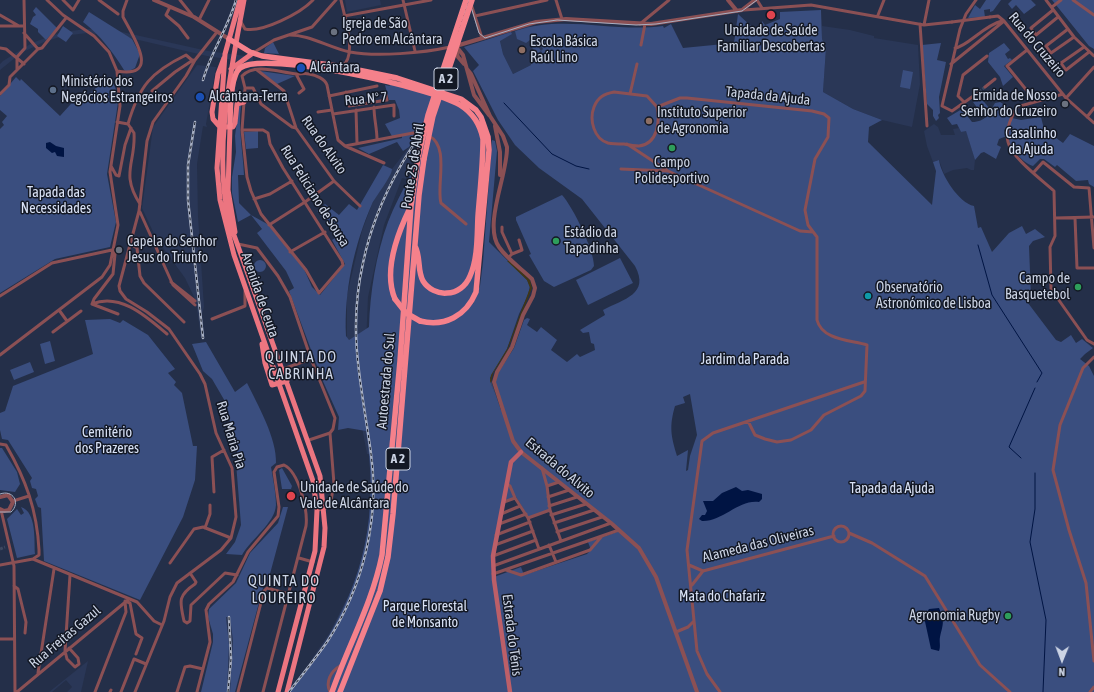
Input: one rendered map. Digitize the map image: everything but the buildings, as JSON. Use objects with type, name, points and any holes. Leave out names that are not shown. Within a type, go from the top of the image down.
[{"type":"highway","name":"Avenida de Ceuta","points":[[240,0],[225,54],[228,190],[237,242],[309,440],[320,476],[324,509],[325,538],[320,567],[287,692]]},
{"type":"highway","name":"Avenida de Ceuta","points":[[244,0],[231,69],[227,123],[217,168],[220,200],[234,255],[262,335],[266,369],[272,385],[278,385]]},
{"type":"highway","name":"Ponte 25 de Abril","points":[[411,206],[428,115],[466,0]]},
{"type":"highway","name":"Ponte 25 de Abril","points":[[415,246],[421,158],[433,116],[471,0]]},
{"type":"highway","points":[[229,39],[253,53],[274,58],[338,66],[397,78],[450,94],[461,99],[476,110],[486,127],[489,150],[476,292],[469,305],[451,319],[435,323],[420,321],[406,313],[395,299],[390,281],[392,260],[404,221],[411,206]]},
{"type":"highway","points":[[231,69],[253,53]]},
{"type":"highway","points":[[225,54],[218,74],[212,112],[213,119],[227,123]]},
{"type":"highway","points":[[227,123],[234,75],[241,68],[255,63],[322,69],[376,79],[458,104],[473,116],[479,124],[483,139],[476,248],[470,276],[466,284],[451,293],[444,293],[428,286],[419,272],[419,253],[415,246]]},
{"type":"highway","points":[[227,123],[237,104],[244,102]]},
{"type":"highway","name":"Autoestrada do Sul","points":[[331,692],[368,603],[382,555],[400,361],[411,206]]},
{"type":"highway","name":"Autoestrada do Sul","points":[[340,692],[377,599],[388,557],[393,519],[415,246]]},
{"type":"highway","points":[[278,692],[313,562],[317,537],[317,510],[313,481],[296,429],[278,385],[287,381]]},
{"type":"highway","points":[[284,401],[293,398]]},
{"type":"highway","points":[[287,658],[295,660]]},
{"type":"main road","name":"Estrada do Ténis","points":[[510,692],[493,574],[493,556],[512,461],[521,452]]},
{"type":"street","points":[[24,0],[21,26],[24,33],[25,48]]},
{"type":"street","points":[[0,355],[105,274],[110,265],[118,225],[111,180],[111,165],[120,100],[117,71],[109,52],[94,36],[66,18],[47,0]]},
{"type":"street","points":[[63,0],[73,10],[77,1]]},
{"type":"street","points":[[99,0],[118,14]]},
{"type":"street","points":[[117,71],[128,73],[135,70],[142,63],[142,55],[123,17],[127,0]]},
{"type":"street","points":[[180,0],[194,17]]},
{"type":"street","points":[[199,20],[210,0]]},
{"type":"street","points":[[240,20],[245,29],[256,30],[299,12],[313,0]]},
{"type":"street","points":[[253,53],[270,42],[312,27],[336,0]]},
{"type":"street","points":[[338,66],[344,65],[351,47],[341,0]]},
{"type":"street","points":[[403,0],[415,51]]},
{"type":"street","points":[[344,16],[431,0]]},
{"type":"street","points":[[471,0],[482,38]]},
{"type":"street","points":[[475,16],[547,0]]},
{"type":"street","points":[[556,0],[562,19]]},
{"type":"street","points":[[641,45],[642,24],[669,0]]},
{"type":"street","points":[[728,0],[740,10]]},
{"type":"street","points":[[288,35],[305,37],[349,52],[378,54],[456,46],[529,24],[562,19],[642,24],[740,10],[756,0],[762,8]]},
{"type":"street","points":[[810,0],[811,5]]},
{"type":"street","points":[[878,16],[884,0]]},
{"type":"street","points":[[927,126],[922,24],[929,0]]},
{"type":"street","points":[[976,0],[966,14],[955,48],[942,106],[952,111],[978,92]]},
{"type":"street","points":[[1046,0],[1074,37],[1088,52],[1094,56]]},
{"type":"street","points":[[1058,17],[1036,35],[1031,28],[1061,0]]},
{"type":"street","points":[[1073,0],[1094,15]]},
{"type":"street","points":[[157,1],[194,17],[229,39]]},
{"type":"street","name":"Rua do Cruzeiro","points":[[740,10],[811,5],[922,24],[998,16],[1004,21],[1066,98],[1094,123]]},
{"type":"street","points":[[170,7],[166,15],[188,38]]},
{"type":"street","points":[[0,15],[21,26]]},
{"type":"street","points":[[0,94],[9,85],[10,77],[38,49],[42,48],[66,18]]},
{"type":"street","points":[[955,48],[961,47],[978,32],[996,22],[1004,21]]},
{"type":"street","points":[[951,64],[1004,21]]},
{"type":"street","points":[[0,26],[21,26]]},
{"type":"street","points":[[1068,29],[1046,46],[1051,53],[1074,37]]},
{"type":"street","points":[[152,92],[194,60],[217,32]]},
{"type":"street","points":[[24,33],[38,49]]},
{"type":"street","points":[[17,70],[18,56],[32,41]]},
{"type":"street","points":[[456,46],[462,55],[467,69],[471,74],[495,126],[503,136],[507,147],[506,159],[500,183]]},
{"type":"street","points":[[1084,47],[1061,63],[1066,70],[1088,52]]},
{"type":"street","points":[[0,48],[6,49],[18,56],[25,63]]},
{"type":"street","points":[[1027,50],[1007,66],[1028,92]]},
{"type":"street","points":[[128,124],[136,100],[144,85],[155,72],[186,55],[194,60]]},
{"type":"street","points":[[964,102],[958,96],[963,75],[987,56]]},
{"type":"street","name":"Rua Maria Pia","points":[[135,692],[162,625],[173,590],[177,583],[221,550],[231,538],[236,517],[232,468],[216,433],[205,384],[174,334],[148,312],[126,299],[120,291],[120,280],[139,211],[147,141],[152,122],[186,76],[194,60]]},
{"type":"street","points":[[630,94],[637,64]]},
{"type":"street","points":[[1066,98],[1094,67]]},
{"type":"street","points":[[179,70],[186,76]]},
{"type":"street","points":[[325,232],[290,252],[269,225],[254,199],[246,177],[242,130],[245,88],[242,79],[243,74],[257,70],[296,74],[308,73],[323,79],[326,82],[338,140],[345,146],[384,163]]},
{"type":"street","name":"Rua do Alvito","points":[[257,70],[286,94],[290,115],[296,128],[334,181],[360,206]]},
{"type":"street","points":[[296,74],[304,89],[299,93]]},
{"type":"street","points":[[985,87],[996,79]]},
{"type":"street","points":[[329,96],[377,86]]},
{"type":"street","points":[[245,88],[253,88],[261,104],[292,127],[296,128]]},
{"type":"street","points":[[346,92],[349,106],[387,100],[386,95]]},
{"type":"street","points":[[614,92],[647,96],[657,107],[657,127],[654,137],[647,143],[640,146],[603,140],[598,136],[592,120],[593,109],[598,99],[602,95],[614,92]]},
{"type":"street","points":[[1063,94],[1017,106],[1008,129],[1008,144],[1019,159],[1054,191],[1056,236],[1050,247],[1051,289],[1087,340],[1094,344]]},
{"type":"street","name":"Tapada da Ajuda","points":[[657,107],[687,98],[799,110],[824,114],[829,118],[828,137],[815,159],[805,210],[808,224],[817,236],[817,320],[820,329],[828,335],[867,345],[864,382],[865,391],[861,396],[824,415],[811,430],[791,440],[777,442],[764,439],[755,434],[748,421]]},
{"type":"street","points":[[136,100],[143,102]]},
{"type":"street","name":"Rua Nº 7","points":[[318,112],[356,110],[394,105],[394,116]]},
{"type":"street","points":[[374,107],[374,119],[377,124],[377,140]]},
{"type":"street","points":[[1087,117],[1094,108]]},
{"type":"street","points":[[356,110],[357,143]]},
{"type":"street","points":[[117,122],[128,124],[134,136],[129,176],[135,197],[140,204]]},
{"type":"street","points":[[495,126],[500,152],[500,183]]},
{"type":"street","points":[[111,165],[116,175],[119,176],[131,128]]},
{"type":"street","name":"Rua Feliciano de Sousa","points":[[242,130],[264,130],[268,133],[274,152],[343,263],[319,293],[306,270],[290,252]]},
{"type":"street","points":[[345,146],[413,133],[424,134],[432,138],[438,146],[440,158],[440,203],[466,224]]},
{"type":"street","points":[[127,141],[127,147],[129,148]]},
{"type":"street","points":[[627,144],[668,171],[800,231],[813,232]]},
{"type":"street","points":[[1034,172],[1043,162],[1074,187],[1089,188],[1094,248]]},
{"type":"street","points":[[621,168],[668,171]]},
{"type":"street","points":[[254,199],[270,194],[292,181]]},
{"type":"street","points":[[269,225],[334,181]]},
{"type":"street","name":"Estrada do Alvito","points":[[500,183],[494,236],[499,248],[511,256],[532,279],[535,288],[533,296],[523,315],[512,347],[495,375],[494,382],[513,441],[521,452],[611,523],[639,548],[650,564],[698,692]]},
{"type":"street","points":[[139,211],[171,282],[179,292],[195,305]]},
{"type":"street","points":[[1055,218],[1092,217]]},
{"type":"street","points":[[1075,218],[1077,268],[1094,268]]},
{"type":"street","points":[[502,227],[502,232],[511,256],[522,250],[519,240]]},
{"type":"street","points":[[237,242],[243,246],[257,248],[278,276],[290,297],[311,359],[335,418],[334,429],[330,433],[309,440]]},
{"type":"street","points":[[130,244],[137,248],[140,276],[144,283],[184,322]]},
{"type":"street","points":[[0,296],[52,263],[112,250]]},
{"type":"street","points":[[92,304],[92,300],[113,274],[115,254],[112,250]]},
{"type":"street","points":[[171,282],[194,301]]},
{"type":"street","points":[[212,319],[245,306],[245,289]]},
{"type":"street","points":[[92,304],[112,300],[144,314],[167,334]]},
{"type":"street","points":[[92,304],[118,314]]},
{"type":"street","points":[[59,310],[67,321]]},
{"type":"street","points":[[53,332],[81,311]]},
{"type":"street","points":[[1094,357],[1086,364],[1082,371],[1060,425],[1053,470],[1069,530],[1086,583],[1094,661]]},
{"type":"street","points":[[283,369],[311,359]]},
{"type":"street","points":[[720,692],[707,674],[697,651],[687,542],[702,441],[713,433],[864,382]]},
{"type":"street","points":[[317,510],[330,506],[334,484],[330,433]]},
{"type":"street","points":[[0,444],[6,445],[22,475],[38,532],[39,554],[33,559],[13,562],[0,566]]},
{"type":"street","points":[[214,492],[212,457],[224,450]]},
{"type":"street","points":[[197,692],[210,638],[205,618],[206,610],[209,604],[231,585],[237,576],[248,552],[275,520],[279,513],[280,507],[274,474],[278,466],[284,465],[289,468],[301,491],[306,506],[306,526],[299,558],[263,692]]},
{"type":"street","points":[[542,468],[547,486],[551,515],[561,541]]},
{"type":"street","points":[[547,486],[559,482]]},
{"type":"street","points":[[507,484],[510,486],[515,498],[530,522],[539,549]]},
{"type":"street","points":[[548,497],[569,490]]},
{"type":"street","points":[[0,497],[8,495],[13,501]]},
{"type":"street","points":[[13,501],[29,496]]},
{"type":"street","points":[[549,506],[577,497]]},
{"type":"street","points":[[503,503],[515,498]]},
{"type":"street","points":[[13,501],[11,509],[6,511],[0,510],[6,547],[13,562],[16,692]]},
{"type":"street","points":[[205,528],[210,514],[210,504]]},
{"type":"street","points":[[551,515],[586,504]]},
{"type":"street","points":[[501,514],[520,506]]},
{"type":"street","points":[[528,518],[550,510]]},
{"type":"street","points":[[554,523],[594,510]]},
{"type":"street","points":[[498,525],[526,514]]},
{"type":"street","points":[[558,532],[602,517]]},
{"type":"street","points":[[496,535],[530,522]]},
{"type":"street","points":[[493,566],[611,523]]},
{"type":"street","points":[[849,533],[847,539],[842,541],[838,540],[834,536],[836,529],[841,526],[846,528],[849,533],[872,542],[925,576],[980,665],[1010,692]]},
{"type":"street","points":[[170,563],[194,529],[205,528],[231,538]]},
{"type":"street","points":[[493,574],[619,530]]},
{"type":"street","points":[[494,546],[533,531]]},
{"type":"street","points":[[505,569],[521,575],[590,550],[602,536]]},
{"type":"street","name":"Alameda das Oliveiras","points":[[689,565],[703,571],[834,536]]},
{"type":"street","points":[[493,556],[536,540]]},
{"type":"street","points":[[549,545],[556,562]]},
{"type":"street","points":[[299,558],[313,562]]},
{"type":"street","points":[[33,559],[126,600],[137,602],[154,621],[162,625]]},
{"type":"street","points":[[38,673],[54,569]]},
{"type":"street","points":[[691,586],[703,571]]},
{"type":"street","points":[[190,573],[196,582],[184,591],[180,598],[184,621],[187,623],[190,621],[191,605],[197,598],[225,573],[237,576]]},
{"type":"street","points":[[69,648],[79,660],[77,666],[73,666],[67,659],[65,651],[70,575]]},
{"type":"street","points":[[14,586],[18,589],[25,615],[25,633]]},
{"type":"street","points":[[238,692],[264,591],[267,588],[289,594]]},
{"type":"street","points":[[126,600],[130,603],[136,634],[142,638],[136,654]]},
{"type":"street","points":[[95,692],[126,612],[126,600]]},
{"type":"street","name":"Rua Freitas Gazul","points":[[16,692],[126,600]]},
{"type":"street","points":[[676,632],[688,627],[694,621]]},
{"type":"street","points":[[688,627],[695,633]]},
{"type":"street","points":[[0,639],[14,639]]},
{"type":"street","points":[[121,692],[134,659],[146,664]]},
{"type":"street","points":[[177,692],[185,667],[203,669]]},
{"type":"street","points":[[1090,692],[1094,687]]},
{"type":"shaded area","points":[[345,0],[380,0],[381,5],[347,12]]},
{"type":"shaded area","name":"Escola Básica Raúl Lino","points":[[530,26],[544,49],[544,56],[531,63],[531,65],[513,74],[503,54],[499,36]]},
{"type":"shaded area","points":[[822,26],[850,30],[874,36],[874,38],[918,45],[920,84],[912,127],[882,120],[853,109],[823,92],[826,48],[822,39]]},
{"type":"shaded area","points":[[87,29],[113,30],[208,51],[253,57],[253,63],[207,56],[126,37],[87,33],[63,36],[44,42],[21,53],[0,70],[0,64],[3,61],[32,43],[62,32]]},
{"type":"shaded area","points":[[197,65],[216,67],[206,124],[207,127],[203,126],[197,164],[198,216],[204,307],[202,314],[205,338],[201,338],[196,301],[185,278],[156,238],[142,208],[153,127]]},
{"type":"shaded area","points":[[934,124],[938,127],[941,135],[955,135],[953,129],[959,128],[961,132],[966,130],[975,160],[974,170],[967,168],[953,170],[944,174],[939,160],[933,162],[927,146],[924,131]]},
{"type":"shaded area","points":[[50,142],[56,146],[64,148],[64,157],[57,156],[55,152],[52,153],[46,148],[46,143]]},
{"type":"shaded area","points":[[409,147],[414,150],[406,179],[402,178],[384,225],[368,297],[366,345],[379,454],[364,579],[316,664],[311,660],[329,634],[352,589],[360,568],[369,525],[371,476],[370,454],[367,454],[347,348],[347,295],[362,231],[372,204],[392,169]]},
{"type":"shaded area","points":[[736,487],[742,491],[748,490],[762,494],[762,499],[759,502],[744,504],[717,518],[702,521],[699,519],[702,515],[705,515],[707,511],[703,501],[713,501],[722,493]]},
{"type":"shaded area","points":[[939,608],[943,623],[939,651],[931,649],[924,617],[929,609]]},
{"type":"shaded area","points":[[226,617],[231,617],[233,641],[230,692],[227,692],[229,645]]},
{"type":"shaded area","points":[[88,661],[81,692],[67,692],[72,687],[66,680],[52,692],[49,692]]},
{"type":"green space","points":[[986,0],[1001,0],[993,11],[990,12],[990,9],[984,10],[985,17],[968,18],[975,5],[980,9]]},
{"type":"green space","points":[[1012,0],[1031,0],[1036,5],[1024,14],[1016,5],[1012,9],[1008,4]]},
{"type":"green space","points":[[1052,0],[1094,0],[1094,49],[1089,46]]},
{"type":"green space","points":[[36,7],[57,28],[46,40],[38,32],[38,29],[30,24],[33,17],[36,15],[33,11]]},
{"type":"green space","name":"Tapada da Ajuda","points":[[821,10],[822,39],[826,48],[823,92],[853,109],[882,120],[869,127],[868,142],[932,205],[936,171],[933,162],[939,160],[943,173],[952,188],[962,200],[974,206],[978,228],[981,227],[992,252],[1009,233],[1022,226],[1026,234],[1035,229],[1045,237],[1033,241],[1029,246],[1031,297],[1028,303],[1056,340],[1061,342],[1071,335],[1076,343],[1082,339],[1093,348],[1080,359],[1089,366],[1094,376],[1094,692],[287,692],[321,649],[336,623],[358,571],[365,544],[369,518],[371,490],[370,461],[366,431],[348,428],[338,430],[339,417],[322,379],[289,291],[294,288],[286,271],[257,233],[262,229],[251,215],[269,225],[304,269],[312,287],[320,295],[345,264],[332,240],[337,237],[317,211],[325,204],[339,215],[349,204],[357,210],[383,165],[392,169],[387,181],[372,204],[355,252],[347,302],[346,336],[349,340],[369,327],[372,287],[380,247],[390,216],[411,174],[410,197],[415,157],[421,134],[418,133],[409,147],[403,151],[397,142],[369,154],[358,148],[402,138],[402,136],[393,138],[385,124],[400,118],[395,100],[389,100],[385,85],[390,86],[386,79],[466,106],[479,119],[485,139],[486,153],[473,304],[480,286],[483,262],[492,140],[495,141],[497,151],[489,242],[527,280],[530,286],[528,295],[519,314],[507,349],[490,378],[501,410],[505,412],[495,382],[498,373],[514,348],[524,320],[527,318],[530,319],[527,325],[537,332],[541,327],[557,340],[551,350],[567,362],[577,354],[580,357],[595,350],[594,344],[591,343],[589,332],[583,333],[580,330],[605,315],[603,310],[626,299],[632,294],[637,289],[639,275],[635,266],[582,199],[539,168],[515,145],[498,120],[473,71],[479,65],[464,47],[511,32],[512,34],[500,41],[503,54],[513,74],[531,65],[544,56],[541,51],[543,49],[538,39],[530,40],[526,43],[517,39],[515,31],[534,26],[571,24],[644,28],[663,26],[664,28],[671,24],[683,48],[734,43],[738,14],[753,28],[762,25],[762,21],[765,25],[780,19],[780,12]],"holes":[[[690,394],[697,435],[690,456],[688,470],[686,471],[688,450],[677,456],[671,426],[675,406],[685,403],[683,397]],[[560,481],[620,531],[588,542],[591,550],[587,554],[524,575],[521,567],[494,577],[493,555],[505,501],[516,497],[529,518],[551,510],[548,486]]]},
{"type":"green space","points":[[89,12],[132,39],[140,54],[135,68],[127,72],[124,70],[106,44],[83,22]]},
{"type":"green space","points":[[63,26],[73,33],[66,42],[57,36]]},
{"type":"green space","points":[[535,41],[541,51],[536,54],[530,44]]},
{"type":"green space","points":[[273,42],[279,54],[264,53],[265,48]]},
{"type":"green space","points":[[941,43],[937,60],[946,62],[939,97],[940,113],[938,115],[939,118],[936,121],[933,116],[933,110],[927,104],[922,45]]},
{"type":"green space","points":[[1004,43],[1010,50],[1005,54],[1008,59],[1010,58],[1012,60],[1004,66],[1013,77],[1003,86],[1000,77],[988,62],[989,53]]},
{"type":"green space","points":[[903,70],[913,72],[910,89],[900,87]]},
{"type":"green space","points":[[260,71],[295,76],[277,84]]},
{"type":"green space","name":"Tapada das Necessidades","points":[[110,76],[119,96],[107,174],[116,222],[110,247],[55,259],[0,293],[0,129],[4,125],[2,122],[7,116],[0,110],[0,96],[16,77],[20,81],[21,79],[60,116],[79,95],[83,99]]},
{"type":"green space","points":[[980,97],[990,109],[984,117],[973,102]]},
{"type":"green space","name":"Casalinho da Ajuda","points":[[1000,102],[1014,111],[1012,118],[1021,120],[1041,117],[1044,129],[1063,143],[1070,134],[1094,146],[1094,187],[1089,184],[1088,180],[1076,181],[1057,165],[1055,167],[1044,159],[1040,159],[1033,166],[1025,162],[1017,154],[1007,136],[999,139],[997,145],[1001,147],[996,159],[984,152],[981,153],[975,160],[966,131],[961,132],[957,124],[952,125],[947,118],[962,109],[972,122],[977,122],[984,119],[995,103]]},
{"type":"green space","points":[[239,105],[241,106],[240,132],[244,175],[238,175],[239,203],[251,215],[238,222],[232,193],[232,177],[236,152],[235,136]]},
{"type":"green space","points":[[258,131],[258,148],[246,149],[244,132]]},
{"type":"green space","points":[[562,195],[572,209],[587,240],[591,250],[594,266],[591,270],[554,287],[544,281],[529,255],[531,254],[516,217]]},
{"type":"green space","points":[[620,258],[633,283],[588,305],[576,280]]},
{"type":"green space","points":[[260,260],[264,262],[266,266],[264,270],[260,272],[256,270],[254,266],[256,262]]},
{"type":"green space","name":"Cemitério dos Prazeres","points":[[110,319],[120,323],[123,320],[148,335],[175,369],[168,373],[176,382],[174,385],[182,393],[193,446],[197,446],[195,480],[183,517],[140,600],[44,561],[41,508],[38,507],[35,499],[38,496],[36,489],[32,488],[30,481],[32,478],[8,440],[2,439],[0,430],[0,413],[5,411],[13,386],[93,354],[85,320]]},
{"type":"green space","points":[[50,341],[55,361],[45,364],[40,344]]},
{"type":"green space","points":[[206,342],[235,392],[247,383],[266,422],[275,454],[276,463],[271,467],[276,496],[275,512],[267,525],[242,555],[226,554],[235,542],[241,525],[236,463],[239,462],[226,403],[212,379],[203,371],[192,344]]},
{"type":"green space","points":[[30,362],[34,372],[14,380],[10,370]]},
{"type":"green space","points":[[0,448],[2,448],[17,472],[20,484],[15,492],[0,490]]},
{"type":"green space","points":[[282,468],[292,486],[291,489],[282,489],[279,470]]},
{"type":"green space","points":[[21,507],[30,515],[32,521],[34,528],[35,554],[17,558],[7,519],[17,509],[21,515],[24,513]]},
{"type":"green space","points":[[283,507],[288,507],[267,585],[264,584],[235,692],[230,692],[233,641],[230,617],[226,617],[229,645],[227,692],[201,692],[213,642],[213,634],[208,617],[209,609],[236,583],[250,553],[278,523]]},
{"type":"sand","points":[[507,261],[510,261],[530,280],[532,288],[507,351],[493,373],[491,383],[495,394],[490,381],[491,375],[507,349],[530,288],[527,280]]},
{"type":"waterway","points":[[504,103],[552,154],[576,166],[589,169]]},
{"type":"waterway","points":[[978,245],[992,295],[1042,373],[1037,382]]},
{"type":"waterway","points":[[1021,458],[1009,447],[1035,388]]},
{"type":"waterway","points":[[1035,473],[1035,509],[1030,542],[1046,620],[1043,692]]},
{"type":"tunnel","points":[[979,92],[985,87]]},
{"type":"tunnel","points":[[0,549],[5,547]]},
{"type":"tram line","points":[[469,0],[479,33],[485,38],[529,24],[557,20],[636,25],[656,24],[742,11],[757,0]]},
{"type":"tram line","points":[[0,494],[9,493],[15,501],[14,508],[11,512],[0,512]]},
{"type":"railway","points":[[203,80],[236,0]]},
{"type":"railway","points":[[289,692],[327,642],[340,621],[350,599],[366,552],[371,528],[373,478],[371,454],[360,382],[356,337],[358,289],[373,226],[388,190],[400,167],[427,123],[436,101],[468,0]]},
{"type":"railway","points":[[195,122],[188,165],[188,200],[203,338]]},
{"type":"railway","points":[[228,692],[231,659],[229,617]]},
{"type":"place","name":"Unidade de Saúde Familiar Descobertas","points":[[771,15]]},
{"type":"place","name":"Igreja de São Pedro em Alcântara","points":[[334,32]]},
{"type":"place","name":"Escola Básica Raúl Lino","points":[[522,50]]},
{"type":"place","name":"Alcântara","points":[[301,68]]},
{"type":"place","name":"Ministério dos Negócios Estrangeiros","points":[[53,90]]},
{"type":"place","name":"Alcântara-Terra","points":[[200,97]]},
{"type":"place","name":"Ermida de Nosso Senhor do Cruzeiro","points":[[1065,104]]},
{"type":"place","name":"Instituto Superior de Agronomia","points":[[649,121]]},
{"type":"place","name":"Campo Polidesportivo","points":[[672,148]]},
{"type":"place","name":"Estádio da Tapadinha","points":[[556,241]]},
{"type":"place","name":"Capela do Senhor Jesus do Triunfo","points":[[119,250]]},
{"type":"place","name":"Campo de Basquetebol","points":[[1078,287]]},
{"type":"place","name":"Observatório Astronómico de Lisboa","points":[[868,296]]},
{"type":"place","name":"Unidade de Saúde do Vale de Alcântara","points":[[291,496]]},
{"type":"place","name":"Agronomia Rugby","points":[[1008,616]]},
{"type":"district","name":"QUINTA DO CABRINHA","points":[[301,366]]},
{"type":"district","name":"QUINTA DO LOUREIRO","points":[[284,590]]},
{"type":"park label","name":"Jardim da Parada","points":[[745,360]]},
{"type":"park label","name":"Mata do Chafariz","points":[[722,597]]},
{"type":"park label","name":"Parque Florestal de Monsanto","points":[[425,616]]}]
